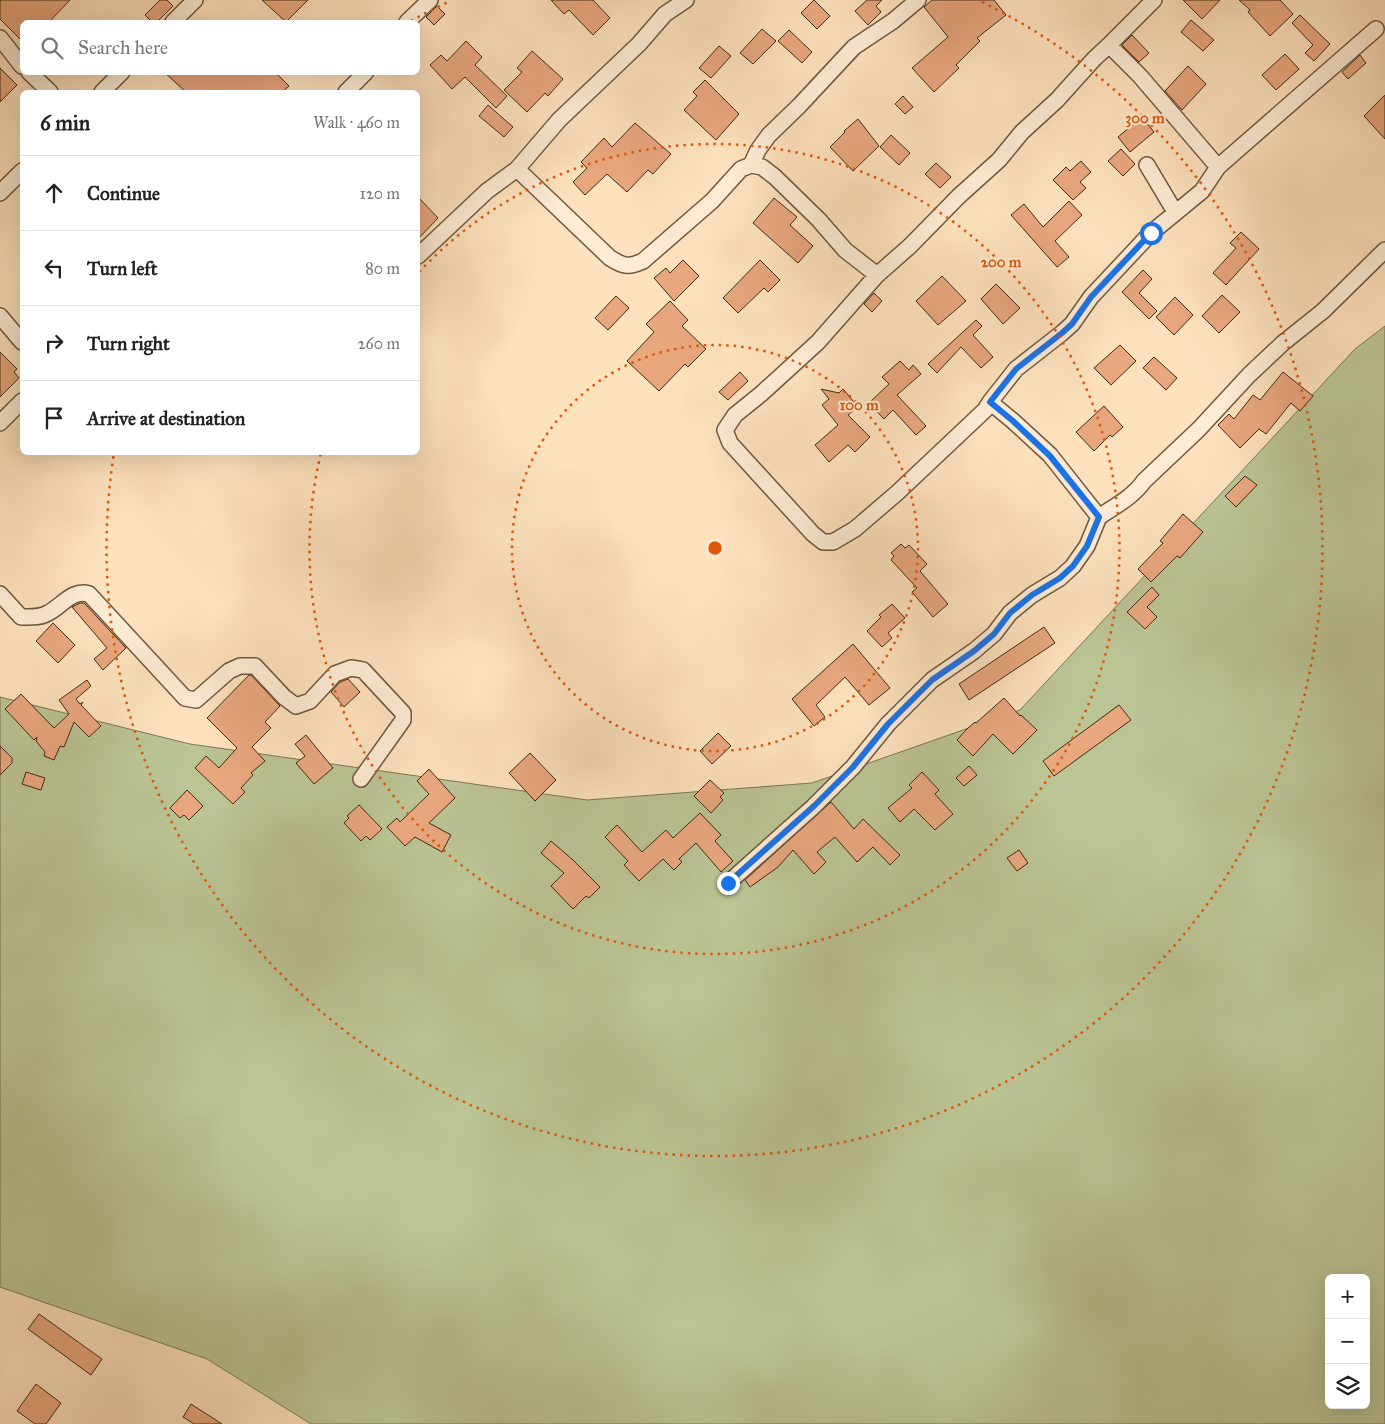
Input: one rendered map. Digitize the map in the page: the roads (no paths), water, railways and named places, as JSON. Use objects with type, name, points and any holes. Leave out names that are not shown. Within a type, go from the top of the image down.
[{"type":"street","points":[[175,20],[196,0]]},
{"type":"street","points":[[412,12],[430,0]]},
{"type":"street","points":[[420,254],[487,191],[517,169],[559,120],[639,44],[665,14],[686,0]]},
{"type":"street","points":[[751,165],[758,150],[769,136],[854,47],[893,21],[918,0]]},
{"type":"street","points":[[1154,0],[1094,59],[1057,100],[1022,132],[999,160],[959,196],[910,246],[877,275],[818,342],[735,415],[725,430],[730,443],[813,534],[824,542],[833,542],[856,529],[897,493],[985,410],[1016,369],[1072,324],[1091,297],[1117,268],[1151,233],[1202,191],[1218,167],[1376,29]]},
{"type":"street","points":[[0,38],[20,63]]},
{"type":"street","points":[[1109,45],[1140,76],[1218,167]]},
{"type":"street","points":[[32,75],[48,90]]},
{"type":"street","points":[[104,90],[119,75]]},
{"type":"street","points":[[348,90],[363,75]]},
{"type":"street","points":[[517,169],[610,258],[622,265],[634,265],[643,261],[712,201],[741,169],[751,165],[762,167],[775,177],[819,220],[845,250],[877,275]]},
{"type":"street","points":[[1147,165],[1175,212]]},
{"type":"street","points":[[0,193],[20,173]]},
{"type":"street","points":[[728,883],[814,806],[853,767],[888,724],[932,680],[974,651],[994,634],[1010,613],[1032,595],[1060,578],[1073,566],[1087,546],[1099,517],[1137,490],[1144,481],[1199,429],[1249,375],[1283,343],[1323,311],[1385,250]]},
{"type":"street","points":[[0,316],[20,340]]},
{"type":"street","points":[[990,402],[1050,456],[1099,517]]},
{"type":"street","points":[[0,423],[20,404]]},
{"type":"street","points":[[0,594],[21,617],[37,617],[48,613],[76,594],[84,592],[89,594],[185,698],[196,700],[229,671],[240,666],[255,666],[284,698],[296,706],[310,701],[335,674],[351,668],[363,670],[403,713],[403,720],[361,779]]}]
